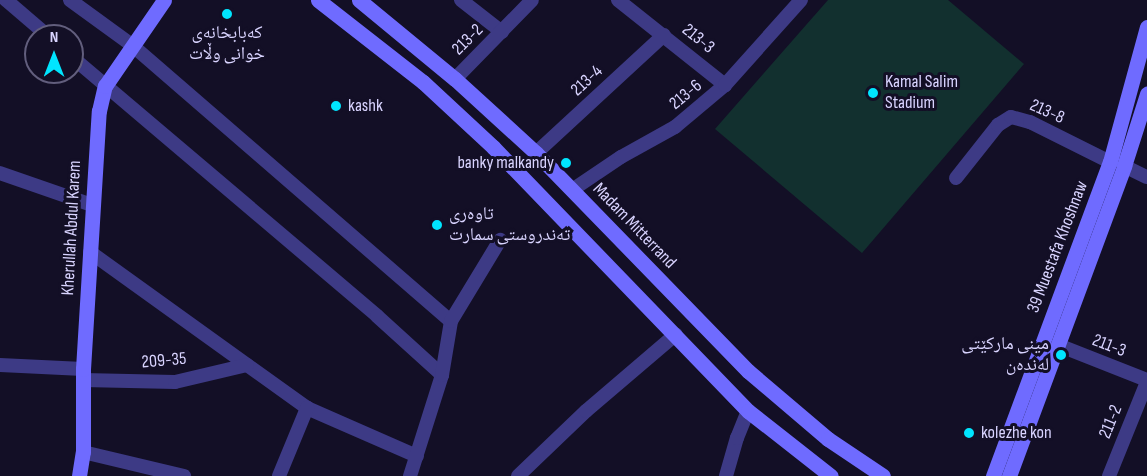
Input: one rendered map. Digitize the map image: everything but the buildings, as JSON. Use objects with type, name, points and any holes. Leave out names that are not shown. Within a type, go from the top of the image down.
[{"type":"main road","name":"Kherullah Abdul Karem","points":[[79,476],[83,452],[83,375],[99,111],[105,86],[164,0]]},
{"type":"main road","points":[[318,0],[423,82],[493,147],[748,411],[831,476]]},
{"type":"main road","name":"Madam Mitterrand","points":[[359,0],[455,79],[536,153],[748,371],[828,439],[882,476]]},
{"type":"main road","name":"39 Muestafa Khoshnaw","points":[[1009,476],[1058,345],[1117,164],[1147,27]]},
{"type":"main road","name":"39 Muestafa Khoshnaw","points":[[993,476],[1147,94]]},
{"type":"street","points":[[6,0],[34,24]]},
{"type":"street","points":[[70,0],[133,46],[451,321]]},
{"type":"street","points":[[461,0],[502,32]]},
{"type":"street","name":"213-2","points":[[455,79],[532,0]]},
{"type":"street","name":"213-3","points":[[618,0],[725,85]]},
{"type":"street","name":"213-6","points":[[572,190],[621,157],[675,127],[725,85],[801,0]]},
{"type":"street","name":"213-4","points":[[536,153],[663,34]]},
{"type":"street","points":[[84,68],[377,316],[442,375]]},
{"type":"street","name":"213-8","points":[[956,178],[998,125],[1011,117],[1030,122],[1117,164]]},
{"type":"street","points":[[1117,164],[1147,177]]},
{"type":"street","points":[[0,173],[92,205]]},
{"type":"street","points":[[410,476],[442,375],[451,321],[500,240]]},
{"type":"street","points":[[90,252],[307,408],[417,456]]},
{"type":"street","points":[[518,476],[586,411],[676,334]]},
{"type":"street","name":"211-3","points":[[1058,345],[1147,381]]},
{"type":"street","name":"209-35","points":[[0,365],[83,375],[175,382],[247,365]]},
{"type":"street","name":"211-2","points":[[1109,476],[1147,381]]},
{"type":"street","points":[[279,476],[307,408]]},
{"type":"street","points":[[726,476],[748,411]]},
{"type":"street","points":[[83,452],[184,476]]},
{"type":"green space","name":"Kamal Salim Stadium","points":[[828,0],[948,0],[1024,64],[862,253],[715,129]]},
{"type":"place","name":"کەبابخانەی خوانی وڵات","points":[[227,14]]},
{"type":"place","name":"Kamal Salim Stadium","points":[[873,93]]},
{"type":"place","name":"kashk","points":[[336,106]]},
{"type":"place","name":"banky malkandy","points":[[566,163]]},
{"type":"place","name":"تاوەری تەندروستی سمارت","points":[[437,225]]},
{"type":"place","name":"مینی ماركێتی لە‌ندە‌ن","points":[[1061,355]]},
{"type":"place","name":"kolezhe kon","points":[[969,433]]}]
